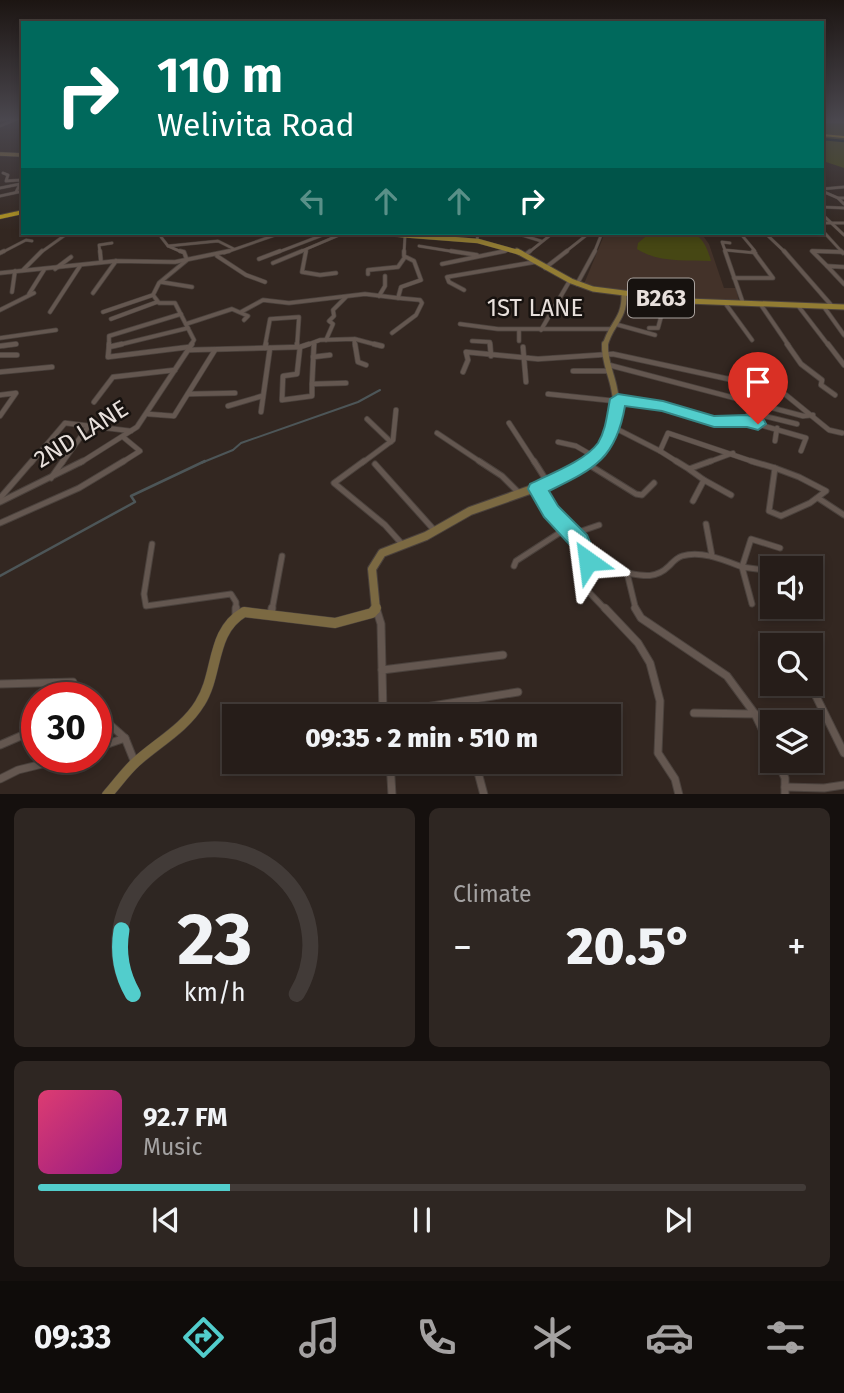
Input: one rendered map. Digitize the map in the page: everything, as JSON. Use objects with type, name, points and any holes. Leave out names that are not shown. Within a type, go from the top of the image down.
[{"type":"highway","points":[[0,218],[21,213]]},
{"type":"main road","name":"B263","points":[[456,235],[477,236],[525,255],[569,283],[624,294],[725,303],[844,307]]},
{"type":"street","points":[[3,173],[8,175],[6,181]]},
{"type":"street","points":[[0,182],[21,181]]},
{"type":"street","points":[[0,188],[21,181]]},
{"type":"street","points":[[16,192],[21,181]]},
{"type":"street","points":[[824,190],[844,187]]},
{"type":"street","points":[[0,196],[21,191]]},
{"type":"street","points":[[824,191],[838,198],[844,206]]},
{"type":"street","points":[[838,198],[844,198]]},
{"type":"street","points":[[824,208],[844,206]]},
{"type":"street","points":[[825,217],[844,235]]},
{"type":"street","points":[[824,223],[844,223]]},
{"type":"street","points":[[824,232],[843,253]]},
{"type":"street","points":[[23,270],[42,251],[65,235]]},
{"type":"street","points":[[0,273],[101,262],[187,260],[217,255],[275,235]]},
{"type":"street","points":[[259,259],[323,235]]},
{"type":"street","points":[[273,263],[340,235]]},
{"type":"street","points":[[368,274],[368,270],[398,267],[405,257],[401,235]]},
{"type":"street","points":[[522,235],[542,241]]},
{"type":"street","points":[[525,255],[550,235]]},
{"type":"street","points":[[544,268],[587,235]]},
{"type":"street","points":[[577,285],[601,242],[602,235]]},
{"type":"street","points":[[734,278],[773,278],[742,235]]},
{"type":"street","points":[[767,235],[832,307]]},
{"type":"street","points":[[162,237],[168,248],[184,252],[187,260]]},
{"type":"street","points":[[0,253],[26,240],[32,241]]},
{"type":"street","points":[[168,246],[218,241],[234,249]]},
{"type":"street","points":[[730,243],[722,242],[743,304]]},
{"type":"street","points":[[101,262],[99,245],[113,243]]},
{"type":"street","points":[[834,243],[844,243]]},
{"type":"street","points":[[419,246],[479,256]]},
{"type":"street","points":[[306,250],[302,272],[320,275],[335,273]]},
{"type":"street","points":[[442,264],[513,250]]},
{"type":"street","points":[[725,250],[755,251]]},
{"type":"street","points":[[843,253],[812,251],[844,284]]},
{"type":"street","points":[[217,255],[246,275],[265,282]]},
{"type":"street","points":[[54,269],[71,257]]},
{"type":"street","points":[[398,298],[401,287],[421,280],[414,261],[405,257]]},
{"type":"street","points":[[103,312],[153,295],[161,282],[187,260]]},
{"type":"street","points":[[93,293],[116,261]]},
{"type":"street","points":[[464,290],[449,282],[447,277],[535,262]]},
{"type":"street","points":[[50,312],[80,266]]},
{"type":"street","points":[[827,266],[844,267]]},
{"type":"street","points":[[28,295],[44,270]]},
{"type":"street","points":[[12,292],[15,271]]},
{"type":"street","points":[[379,296],[385,286],[385,276]]},
{"type":"street","points":[[161,282],[192,287]]},
{"type":"street","points":[[558,287],[569,283]]},
{"type":"street","points":[[541,331],[569,283]]},
{"type":"street","points":[[0,310],[34,293]]},
{"type":"street","points":[[383,704],[381,624],[376,610],[373,565],[380,553],[435,531],[468,511],[537,489],[586,463],[604,448],[613,427],[618,399],[606,354],[607,337],[623,313],[624,294]]},
{"type":"street","points":[[153,295],[158,302]]},
{"type":"street","points":[[241,312],[263,300],[289,303],[348,295],[420,300],[422,303],[416,315],[392,332]]},
{"type":"street","points":[[326,340],[333,324],[329,321],[334,316],[333,310],[348,295]]},
{"type":"street","points":[[649,328],[658,328],[662,323],[662,313],[656,298]]},
{"type":"street","points":[[111,319],[158,302],[175,303],[194,340],[189,349]]},
{"type":"street","points":[[725,303],[752,340]]},
{"type":"street","points":[[761,305],[802,364],[822,380],[821,385],[826,391],[835,395]]},
{"type":"street","points":[[799,307],[844,365]]},
{"type":"street","points":[[824,307],[844,335]]},
{"type":"street","points":[[109,347],[187,326],[232,309],[248,316],[244,320]]},
{"type":"street","points":[[181,314],[109,336],[108,357],[189,349],[299,347],[326,340],[354,339],[382,346]]},
{"type":"street","points":[[261,412],[270,319],[299,317],[297,373],[283,376],[282,400],[312,396],[314,344]]},
{"type":"street","name":"1ST LANE","points":[[460,324],[474,329],[541,331],[613,327],[655,335]]},
{"type":"street","points":[[483,342],[487,328]]},
{"type":"street","points":[[0,338],[56,330]]},
{"type":"street","points":[[519,330],[519,341]]},
{"type":"street","points":[[354,339],[358,362],[366,365]]},
{"type":"street","name":"1ST LANE","points":[[472,341],[490,342],[491,356]]},
{"type":"street","points":[[0,345],[16,344]]},
{"type":"street","points":[[523,347],[526,382]]},
{"type":"street","name":"2ND LANE","points":[[0,500],[50,479],[131,431],[148,414],[189,349]]},
{"type":"street","points":[[148,414],[174,416],[215,350]]},
{"type":"street","points":[[463,372],[468,360],[466,352],[525,360],[606,354],[671,365],[704,376],[751,383],[772,382]]},
{"type":"street","points":[[0,355],[17,355]]},
{"type":"street","points":[[313,357],[330,355]]},
{"type":"street","points":[[0,370],[52,367]]},
{"type":"street","points":[[0,370],[7,368]]},
{"type":"street","points":[[573,372],[610,368],[797,414],[813,415]]},
{"type":"street","points":[[94,402],[113,377],[175,370]]},
{"type":"street","points":[[312,384],[346,383]]},
{"type":"street","points":[[0,395],[16,393],[0,416]]},
{"type":"street","points":[[188,394],[235,393]]},
{"type":"street","points":[[548,394],[618,399],[663,406],[714,421],[747,421],[806,438],[801,451]]},
{"type":"street","points":[[786,395],[829,430],[842,433]]},
{"type":"street","points":[[228,406],[262,396]]},
{"type":"street","points":[[396,410],[391,442],[334,483],[385,525],[402,544]]},
{"type":"street","points":[[747,421],[748,415],[752,413],[797,424]]},
{"type":"street","points":[[367,419],[391,442]]},
{"type":"street","points":[[0,500],[65,423],[131,431]]},
{"type":"street","points":[[509,423],[549,483]]},
{"type":"street","points":[[50,479],[90,424]]},
{"type":"street","points":[[613,427],[660,451],[704,481],[731,495]]},
{"type":"street","points":[[775,441],[777,428]]},
{"type":"street","points":[[437,433],[502,476],[521,495]]},
{"type":"street","points":[[660,451],[668,433],[733,453],[775,467],[811,480],[826,491],[818,498],[781,516],[769,511],[775,467]]},
{"type":"street","points":[[0,521],[79,488],[138,453],[138,448],[123,437]]},
{"type":"street","points":[[558,442],[576,446],[595,457]]},
{"type":"street","points":[[689,469],[733,453]]},
{"type":"street","points":[[586,463],[636,494],[642,495],[654,483]]},
{"type":"street","points":[[375,464],[435,531]]},
{"type":"street","points":[[693,501],[704,481]]},
{"type":"street","points":[[537,489],[551,512],[580,541],[588,561],[650,578],[662,574],[675,559],[683,556],[712,556],[742,567],[760,569]]},
{"type":"street","points":[[818,498],[844,515]]},
{"type":"street","points":[[706,524],[712,556]]},
{"type":"street","points":[[514,566],[516,561],[570,531],[599,525]]},
{"type":"street","points":[[752,604],[742,567],[751,539],[780,548]]},
{"type":"street","points":[[152,544],[144,594],[146,606],[230,594],[236,602],[236,615]]},
{"type":"street","points":[[271,615],[282,556]]},
{"type":"street","points":[[585,556],[584,587],[645,653],[654,676],[663,727],[658,754],[675,779],[679,794]]},
{"type":"street","points":[[627,573],[633,604],[641,618],[727,676],[760,725]]},
{"type":"street","points":[[107,794],[135,763],[173,735],[200,703],[207,690],[223,631],[236,615],[244,612],[335,623],[376,610]]},
{"type":"street","points":[[382,670],[503,655]]},
{"type":"street","points":[[0,684],[21,683]]},
{"type":"street","points":[[448,704],[518,692]]},
{"type":"street","points":[[816,696],[844,753]]},
{"type":"street","points":[[694,713],[755,714]]},
{"type":"street","points":[[112,727],[125,738],[135,763]]},
{"type":"street","points":[[0,745],[21,736]]},
{"type":"street","points":[[112,742],[125,738]]},
{"type":"street","points":[[0,779],[21,769]]},
{"type":"street","points":[[783,773],[785,791],[826,792],[844,786]]},
{"type":"street","points":[[391,774],[392,794]]},
{"type":"street","points":[[479,774],[484,794]]},
{"type":"shaded area","points":[[824,156],[844,156],[844,168],[824,161]]},
{"type":"shaded area","points":[[604,235],[702,235],[709,244],[724,288],[736,288],[739,302],[656,296],[584,284]]},
{"type":"shaded area","points":[[648,235],[696,235],[707,249],[711,261],[654,257],[637,249],[638,243]]},
{"type":"waterway","points":[[201,463],[233,450],[241,443],[358,402],[380,390]]},
{"type":"waterway","points":[[0,576],[135,502],[131,496],[205,461]]},
{"type":"route","points":[[588,561],[580,541],[551,512],[537,489],[574,471],[604,448],[617,414],[618,399],[663,406],[714,421],[747,421],[758,424]]}]
